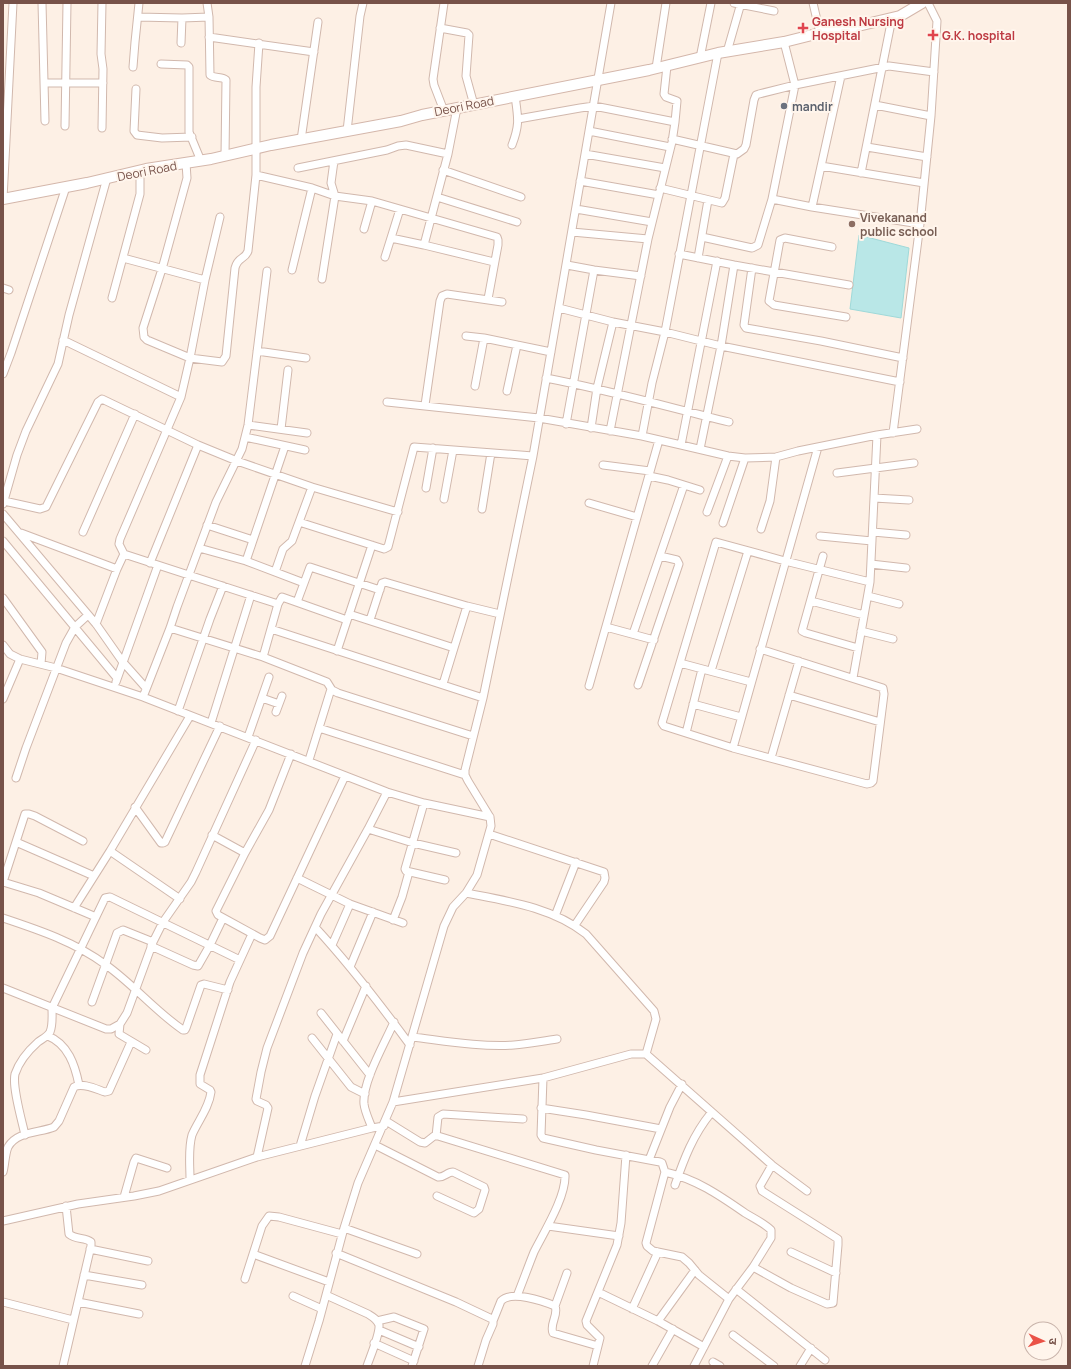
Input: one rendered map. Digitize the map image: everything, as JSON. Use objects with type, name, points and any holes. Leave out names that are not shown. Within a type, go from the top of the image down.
[{"type":"street","points":[[3,199],[12,3]]},
{"type":"street","points":[[42,3],[45,121]]},
{"type":"street","points":[[65,126],[67,3]]},
{"type":"street","points":[[102,3],[102,128]]},
{"type":"street","points":[[133,67],[140,3]]},
{"type":"street","points":[[207,3],[209,17],[210,75],[226,80],[225,156]]},
{"type":"street","points":[[347,131],[360,16],[363,3]]},
{"type":"street","points":[[444,3],[433,79],[444,110]]},
{"type":"street","points":[[305,1366],[326,1295],[336,1253],[358,1183],[393,1102],[444,926],[453,907],[466,892],[477,875],[491,826],[490,817],[468,781],[465,770],[483,698],[533,456],[611,3]]},
{"type":"street","points":[[656,68],[666,3]]},
{"type":"street","points":[[700,58],[711,3]]},
{"type":"street","points":[[642,436],[665,332],[701,146],[723,52],[738,3],[774,11]]},
{"type":"street","points":[[812,3],[820,33]]},
{"type":"street","name":"Deori Road","points":[[3,199],[401,121],[444,110],[667,66],[723,52],[784,42],[900,16],[922,3]]},
{"type":"street","points":[[893,433],[920,224],[931,116],[937,21],[928,3]]},
{"type":"street","points":[[138,17],[209,17]]},
{"type":"street","points":[[181,43],[182,18]]},
{"type":"street","points":[[861,173],[892,18]]},
{"type":"street","points":[[301,140],[318,22]]},
{"type":"street","points":[[440,28],[467,33],[469,36],[466,76],[474,104]]},
{"type":"street","points":[[209,37],[314,52]]},
{"type":"street","points":[[702,237],[752,248],[758,245],[772,199],[795,85],[784,42]]},
{"type":"street","points":[[186,163],[187,178],[162,269],[143,328],[144,336],[147,340],[190,358],[222,362],[226,356],[235,268],[239,259],[245,256],[248,251],[256,175],[256,87],[258,44]]},
{"type":"street","points":[[161,64],[187,65],[189,67],[190,132],[201,161]]},
{"type":"street","points":[[610,431],[648,239],[675,122],[677,101],[666,97],[664,94],[667,66]]},
{"type":"street","points":[[672,139],[737,154],[741,152],[746,145],[756,95],[795,85],[883,67],[934,72]]},
{"type":"street","points":[[812,207],[841,76]]},
{"type":"street","points":[[44,83],[103,83]]},
{"type":"street","points":[[136,89],[134,131],[137,135],[162,138],[192,137]]},
{"type":"street","points":[[512,145],[518,129],[515,96]]},
{"type":"street","points":[[875,105],[931,116]]},
{"type":"street","points":[[518,119],[594,106],[675,122]]},
{"type":"street","points":[[424,245],[448,154],[457,108]]},
{"type":"street","points":[[589,131],[670,147]]},
{"type":"street","points":[[298,168],[387,150],[401,145],[448,154]]},
{"type":"street","points":[[867,147],[927,157]]},
{"type":"street","points":[[585,154],[665,168]]},
{"type":"street","points":[[580,181],[691,196],[722,202],[724,201],[734,154]]},
{"type":"street","points":[[322,279],[336,196],[331,183],[334,161]]},
{"type":"street","points":[[821,166],[924,183]]},
{"type":"street","points":[[443,170],[521,197]]},
{"type":"street","points":[[112,298],[140,194],[140,171]]},
{"type":"street","points":[[256,175],[312,188],[336,196],[372,201],[497,236],[498,240],[488,299]]},
{"type":"street","points":[[107,178],[63,340],[58,364],[26,431],[3,502],[40,509],[46,507],[101,400],[104,400],[198,445],[237,461],[312,487],[398,512]]},
{"type":"street","points":[[3,374],[66,187]]},
{"type":"street","points":[[292,270],[312,188]]},
{"type":"street","points":[[437,197],[517,222]]},
{"type":"street","points":[[772,199],[812,207],[920,224]]},
{"type":"street","points":[[698,258],[708,200]]},
{"type":"street","points":[[364,229],[372,201]]},
{"type":"street","points":[[386,257],[400,209]]},
{"type":"street","points":[[576,209],[652,222]]},
{"type":"street","points":[[220,217],[205,280],[181,397],[119,544],[124,554],[278,604]]},
{"type":"street","points":[[572,232],[648,239]]},
{"type":"street","points":[[391,238],[494,262]]},
{"type":"street","points":[[832,246],[782,238],[779,242],[769,301],[774,305],[846,317]]},
{"type":"street","points":[[679,254],[717,261],[734,266],[849,285]]},
{"type":"street","points":[[123,258],[205,280]]},
{"type":"street","points":[[681,445],[717,261]]},
{"type":"street","points":[[567,265],[641,276]]},
{"type":"street","points":[[700,449],[721,346],[734,266]]},
{"type":"street","points":[[752,268],[744,325],[746,328],[821,341],[903,358]]},
{"type":"street","points":[[566,424],[594,270]]},
{"type":"street","points":[[143,697],[216,502],[237,461],[245,437],[248,425],[267,271]]},
{"type":"street","points":[[425,405],[440,301],[442,296],[447,294],[502,302]]},
{"type":"street","points":[[559,308],[613,322],[665,332],[721,346],[900,382]]},
{"type":"street","points":[[591,428],[597,388],[613,322]]},
{"type":"street","points":[[466,336],[484,338],[551,352]]},
{"type":"street","points":[[475,386],[484,338]]},
{"type":"street","points":[[63,340],[181,397]]},
{"type":"street","points":[[507,391],[517,345]]},
{"type":"street","points":[[257,351],[306,358]]},
{"type":"street","points":[[281,430],[288,370]]},
{"type":"street","points":[[546,378],[597,388],[730,422]]},
{"type":"street","points":[[387,402],[539,418],[566,424],[642,436],[728,456],[745,458],[776,457],[877,435],[918,429]]},
{"type":"street","points":[[83,532],[135,414]]},
{"type":"street","points":[[248,425],[307,433]]},
{"type":"street","points":[[853,678],[870,582],[877,435]]},
{"type":"street","points":[[245,437],[305,450]]},
{"type":"street","points":[[589,686],[659,440]]},
{"type":"street","points":[[150,562],[198,445]]},
{"type":"street","points":[[246,561],[284,446]]},
{"type":"street","points":[[299,522],[384,549],[388,547],[413,449],[416,447],[533,456]]},
{"type":"street","points":[[733,748],[818,447]]},
{"type":"street","points":[[426,488],[433,448]]},
{"type":"street","points":[[444,499],[453,450]]},
{"type":"street","points":[[482,509],[491,453]]},
{"type":"street","points":[[707,512],[728,456]]},
{"type":"street","points":[[761,529],[770,501],[776,457]]},
{"type":"street","points":[[723,523],[745,458]]},
{"type":"street","points":[[837,473],[914,463]]},
{"type":"street","points":[[603,464],[650,473],[700,490]]},
{"type":"street","points":[[633,634],[684,485]]},
{"type":"street","points":[[275,572],[283,550],[292,541],[312,487]]},
{"type":"street","points":[[874,498],[909,500]]},
{"type":"street","points":[[589,503],[637,517]]},
{"type":"street","points":[[3,514],[96,624],[122,661],[146,688]]},
{"type":"street","points":[[207,525],[253,540]]},
{"type":"street","points":[[873,532],[906,535]]},
{"type":"street","points":[[20,533],[117,569]]},
{"type":"street","points":[[820,536],[872,541]]},
{"type":"street","points":[[3,541],[117,678]]},
{"type":"street","points":[[760,649],[883,688],[884,694],[873,781],[869,784],[733,748],[662,725],[716,542],[870,582]]},
{"type":"street","points":[[337,651],[372,545]]},
{"type":"street","points":[[200,548],[246,561],[304,583]]},
{"type":"street","points":[[711,671],[748,551]]},
{"type":"street","points":[[96,624],[124,554]]},
{"type":"street","points":[[638,685],[679,564],[677,560],[660,556]]},
{"type":"street","points":[[823,556],[803,628],[804,632],[858,648]]},
{"type":"street","points":[[871,564],[906,568]]},
{"type":"street","points":[[114,687],[122,661],[158,565]]},
{"type":"street","points":[[297,602],[310,568],[380,590]]},
{"type":"street","points":[[370,620],[382,584],[385,582],[466,606],[500,614]]},
{"type":"street","points":[[178,711],[223,586]]},
{"type":"street","points":[[211,723],[251,595]]},
{"type":"street","points":[[868,596],[899,604]]},
{"type":"street","points":[[263,657],[278,604],[282,597],[348,617],[370,620],[454,648]]},
{"type":"street","points":[[3,598],[42,652],[40,664]]},
{"type":"street","points":[[811,601],[864,615]]},
{"type":"street","points":[[443,684],[466,606]]},
{"type":"street","points":[[16,778],[66,643],[75,627],[88,615]]},
{"type":"street","points":[[606,627],[654,640]]},
{"type":"street","points":[[170,628],[263,657],[327,682],[331,689],[338,693],[473,736]]},
{"type":"street","points":[[271,629],[483,698]]},
{"type":"street","points":[[861,630],[893,639]]},
{"type":"street","points":[[3,645],[6,653],[20,659],[56,668],[143,697],[309,760],[345,776],[388,792],[424,803],[490,817]]},
{"type":"street","points":[[3,699],[20,659]]},
{"type":"street","points":[[771,758],[799,661]]},
{"type":"street","points":[[680,663],[751,682]]},
{"type":"street","points":[[686,733],[702,669]]},
{"type":"street","points":[[248,737],[269,677]]},
{"type":"street","points":[[309,760],[331,689]]},
{"type":"street","points":[[789,695],[880,722]]},
{"type":"street","points":[[262,698],[278,708],[282,696]]},
{"type":"street","points":[[693,704],[741,718]]},
{"type":"street","points":[[74,908],[110,851],[190,716]]},
{"type":"street","points":[[135,807],[161,842],[165,842],[220,726]]},
{"type":"street","points":[[319,728],[466,775]]},
{"type":"street","points":[[146,1050],[119,1034],[120,1024],[127,1013],[152,944],[163,922],[196,872],[256,740]]},
{"type":"street","points":[[291,754],[269,810],[216,908],[218,915],[260,938],[268,939],[345,776]]},
{"type":"street","points":[[257,1157],[268,1108],[256,1099],[264,1059],[278,1018],[314,927],[388,792]]},
{"type":"street","points":[[424,803],[405,869],[409,872],[445,880]]},
{"type":"street","points":[[83,841],[35,816],[27,814],[24,815],[3,882],[39,893],[96,917]]},
{"type":"street","points":[[368,829],[456,854]]},
{"type":"street","points":[[489,834],[576,862],[602,871],[605,874],[604,882],[575,925]]},
{"type":"street","points":[[212,835],[245,853]]},
{"type":"street","points":[[16,842],[94,876]]},
{"type":"street","points":[[110,851],[180,898]]},
{"type":"street","points":[[555,916],[576,862]]},
{"type":"street","points":[[393,920],[402,897],[409,872]]},
{"type":"street","points":[[297,878],[350,904],[403,923]]},
{"type":"street","points":[[466,892],[524,905],[555,916],[575,925],[597,944],[654,1011],[656,1019],[646,1054]]},
{"type":"street","points":[[25,1135],[15,1087],[15,1074],[28,1053],[48,1036],[52,1027],[52,1008],[105,898],[108,897],[163,922],[240,960]]},
{"type":"street","points":[[332,945],[350,904]]},
{"type":"street","points":[[350,967],[373,912]]},
{"type":"street","points":[[3,918],[50,934],[81,949],[106,964],[184,1030],[201,984],[228,990]]},
{"type":"street","points":[[92,1002],[117,933],[120,931],[127,931],[197,966],[200,964],[223,918]]},
{"type":"street","points":[[314,927],[332,945],[411,1041],[513,1045],[557,1038]]},
{"type":"street","points":[[190,1180],[191,1142],[211,1092],[200,1084],[199,1078],[228,990],[252,934]]},
{"type":"street","points":[[343,1040],[366,986]]},
{"type":"street","points":[[3,988],[106,1029],[111,1029],[120,1024]]},
{"type":"street","points":[[321,1013],[370,1075]]},
{"type":"street","points":[[372,1128],[364,1104],[365,1094],[370,1075],[394,1022]]},
{"type":"street","points":[[300,1146],[307,1120],[328,1058],[338,1034]]},
{"type":"street","points":[[48,1036],[57,1040],[70,1056],[75,1068],[79,1085]]},
{"type":"street","points":[[312,1038],[351,1087],[365,1094]]},
{"type":"street","points":[[3,1172],[8,1148],[12,1143],[25,1135],[54,1127],[74,1087],[79,1085],[105,1092],[108,1091],[131,1042]]},
{"type":"street","points":[[393,1102],[543,1078],[631,1054],[646,1054],[682,1084],[711,1113],[772,1165],[807,1191]]},
{"type":"street","points":[[543,1078],[541,1108],[541,1135],[543,1138],[662,1163],[665,1172],[646,1243],[649,1249],[682,1257],[729,1299]]},
{"type":"street","points":[[648,1160],[682,1084]]},
{"type":"street","points":[[541,1108],[661,1129]]},
{"type":"street","points":[[675,1185],[684,1158],[696,1134],[711,1113]]},
{"type":"street","points":[[436,1136],[438,1117],[444,1114],[524,1119]]},
{"type":"street","points":[[3,1221],[66,1206],[159,1191],[257,1157],[372,1128],[385,1123],[420,1142],[425,1143],[436,1136],[565,1175],[558,1203],[534,1253],[517,1296]]},
{"type":"street","points":[[374,1145],[438,1177],[452,1172],[484,1188],[485,1190],[479,1209],[475,1213],[472,1213],[437,1196]]},
{"type":"street","points":[[593,1366],[600,1338],[586,1323],[617,1245],[626,1156]]},
{"type":"street","points":[[124,1197],[136,1158],[167,1168]]},
{"type":"street","points":[[753,1267],[790,1288],[827,1304],[833,1302],[838,1239],[836,1236],[807,1220],[760,1188],[761,1182],[772,1165]]},
{"type":"street","points":[[665,1172],[694,1181],[710,1189],[770,1230],[771,1238],[753,1267],[729,1299],[694,1366]]},
{"type":"street","points":[[63,1366],[91,1242],[69,1234],[66,1206]]},
{"type":"street","points":[[245,1279],[262,1226],[269,1216],[343,1231],[417,1254]]},
{"type":"street","points":[[548,1226],[619,1236]]},
{"type":"street","points":[[90,1249],[148,1260]]},
{"type":"street","points":[[632,1309],[658,1252]]},
{"type":"street","points":[[792,1252],[836,1273]]},
{"type":"street","points":[[336,1253],[456,1302],[493,1321]]},
{"type":"street","points":[[253,1254],[329,1282]]},
{"type":"street","points":[[658,1321],[695,1270]]},
{"type":"street","points":[[567,1273],[555,1306],[556,1311],[551,1329],[553,1333],[598,1346]]},
{"type":"street","points":[[84,1275],[142,1286]]},
{"type":"street","points":[[736,1289],[825,1360]]},
{"type":"street","points":[[598,1292],[658,1321],[704,1347]]},
{"type":"street","points":[[326,1295],[374,1317],[377,1321],[379,1330],[367,1366]]},
{"type":"street","points":[[293,1296],[322,1309]]},
{"type":"street","points":[[478,1366],[493,1321],[504,1298],[517,1296],[555,1306]]},
{"type":"street","points":[[78,1302],[139,1314]]},
{"type":"street","points":[[3,1303],[73,1320]]},
{"type":"street","points":[[374,1343],[413,1363],[424,1331],[424,1328],[394,1317],[377,1321]]},
{"type":"street","points":[[652,1366],[672,1329]]},
{"type":"street","points":[[379,1330],[419,1347]]},
{"type":"street","points":[[733,1335],[771,1365]]},
{"type":"street","points":[[800,1366],[811,1348]]},
{"type":"street","points":[[713,1362],[720,1366]]},
{"type":"water","points":[[859,235],[909,248],[901,318],[850,309]]},
{"type":"place","name":"Ganesh Nursing Hospital","points":[[803,28]]},
{"type":"place","name":"G.K. hospital","points":[[933,35]]},
{"type":"place","name":"mandir","points":[[784,106]]},
{"type":"place","name":"Vivekanand public school","points":[[852,224]]}]
